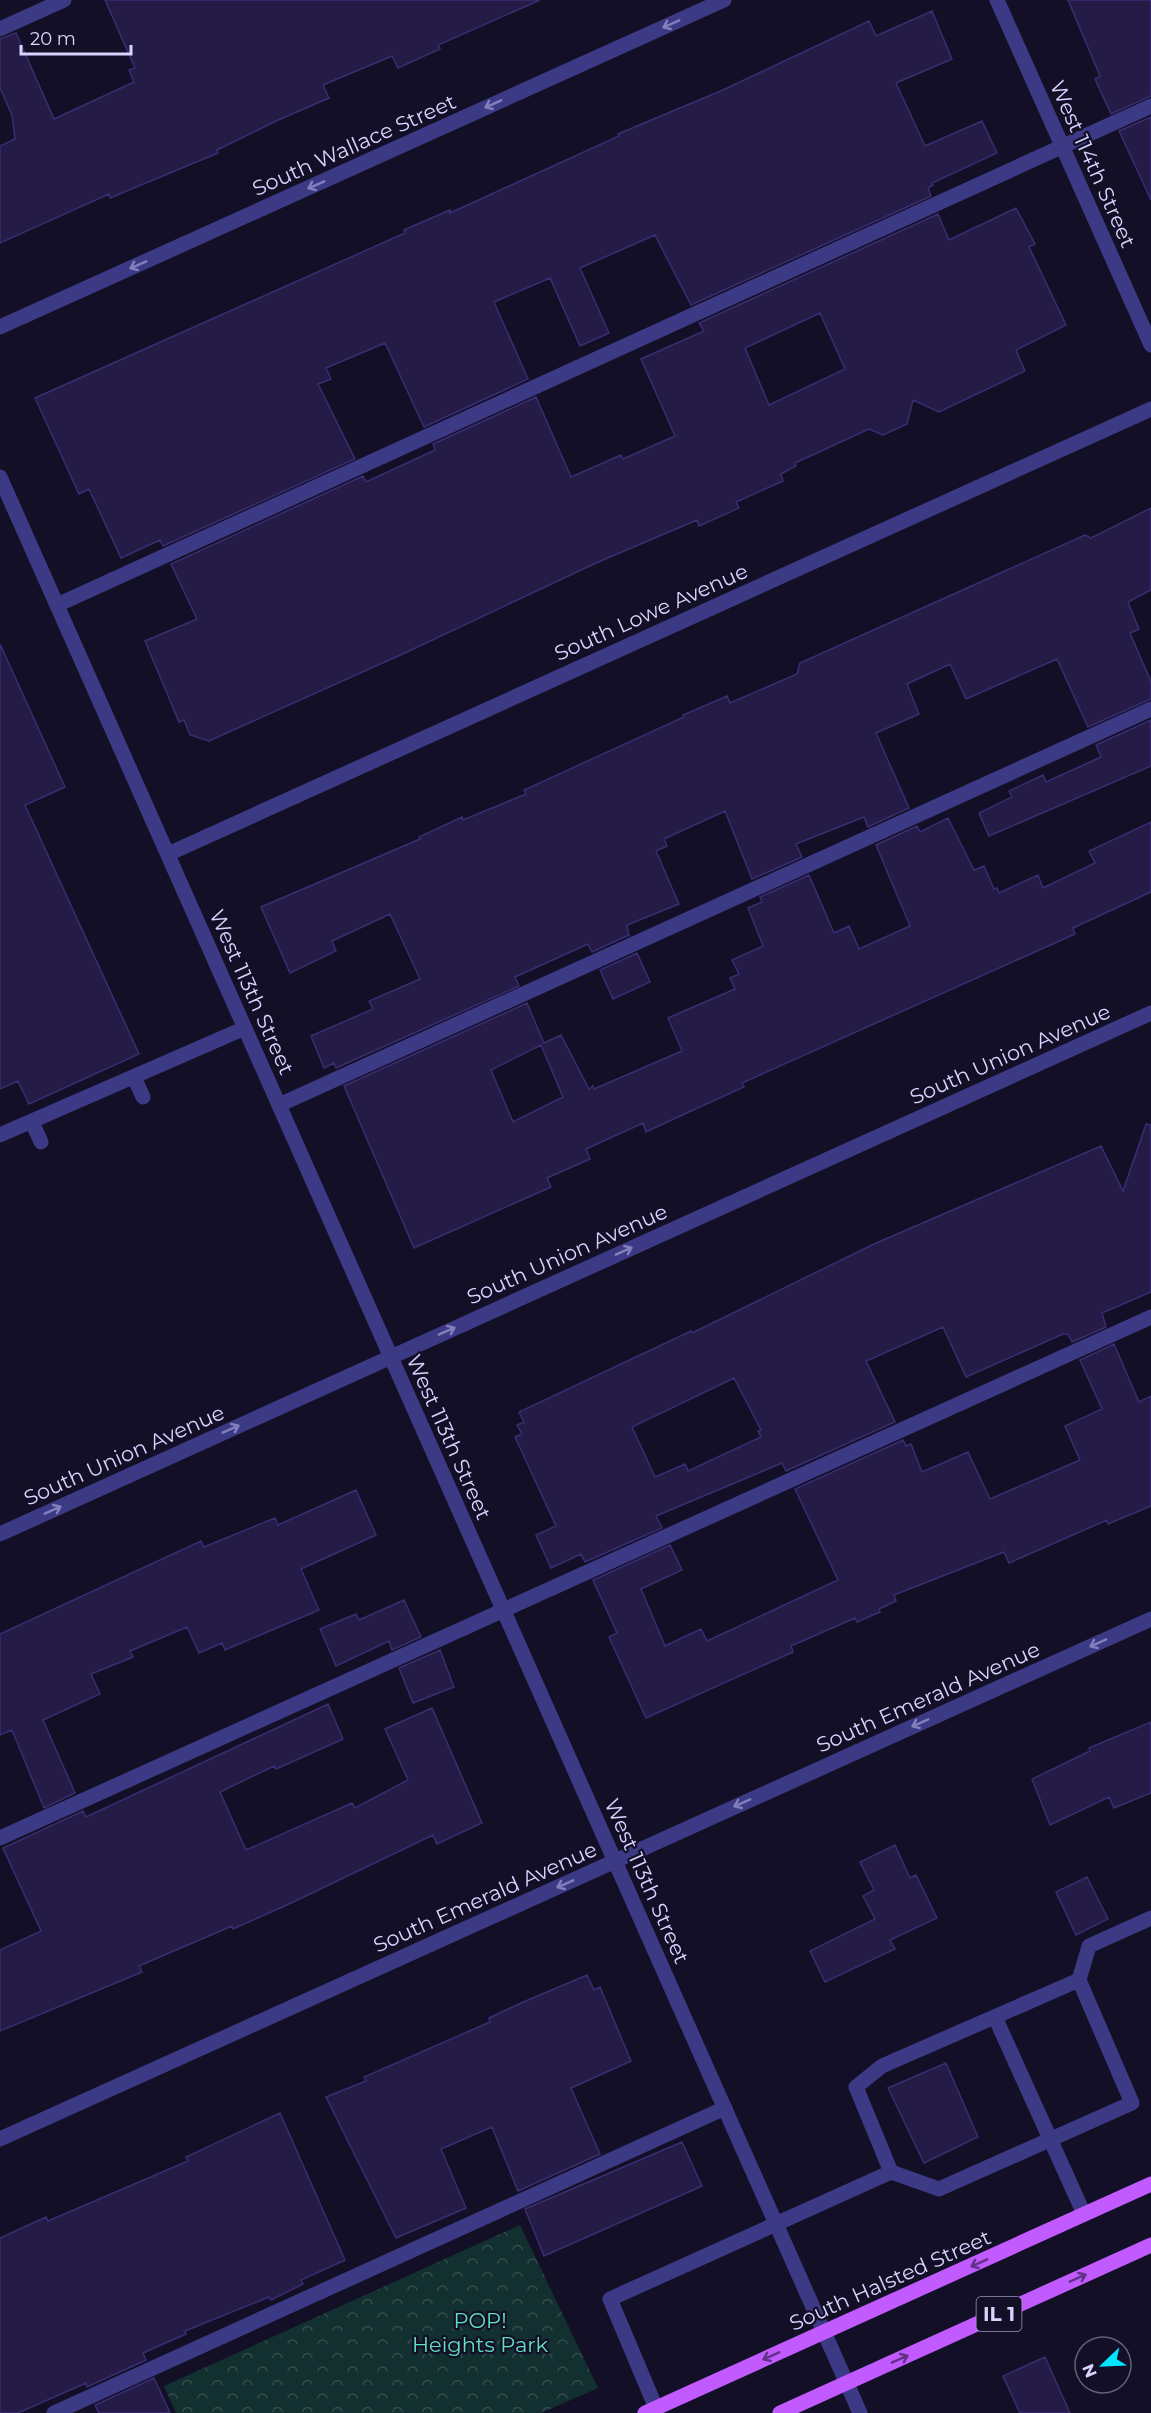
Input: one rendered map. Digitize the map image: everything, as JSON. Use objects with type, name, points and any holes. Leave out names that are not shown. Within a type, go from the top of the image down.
[{"type":"main road","name":"South Halsted Street","points":[[651,2410],[1151,2184]]},
{"type":"main road","name":"IL 1","points":[[780,2413],[1151,2245]]},
{"type":"street","points":[[0,29],[64,0]]},
{"type":"street","name":"South Wallace Street","points":[[0,327],[724,0]]},
{"type":"street","name":"West 114th Street","points":[[997,0],[1151,345]]},
{"type":"street","points":[[57,605],[1151,106]]},
{"type":"street","name":"South Lowe Avenue","points":[[168,854],[1151,409]]},
{"type":"street","name":"West 113th Street","points":[[0,477],[860,2413]]},
{"type":"street","points":[[279,1105],[1151,709]]},
{"type":"street","name":"South Union Avenue","points":[[0,1534],[1151,1013]]},
{"type":"street","points":[[0,1135],[245,1028]]},
{"type":"street","points":[[134,1077],[143,1096]]},
{"type":"street","points":[[32,1122],[41,1142]]},
{"type":"street","points":[[0,1838],[1151,1317]]},
{"type":"street","name":"South Emerald Avenue","points":[[0,2139],[1151,1618]]},
{"type":"street","points":[[651,2410],[610,2299],[891,2172],[939,2189],[1132,2103],[1079,1980],[1089,1946],[1151,1918]]},
{"type":"street","points":[[891,2172],[856,2087],[882,2066],[1079,1980]]},
{"type":"street","points":[[994,2017],[1084,2214]]},
{"type":"street","points":[[54,2413],[725,2108]]},
{"type":"green space","name":"POP! Heights Park","points":[[520,2225],[598,2388],[541,2413],[176,2413],[164,2386]]},
{"type":"building","points":[[105,0],[540,0],[438,45],[440,49],[398,68],[392,56],[323,85],[329,98],[217,150],[218,153],[110,198],[109,194],[0,243],[0,146],[15,139],[12,115],[0,88],[0,39],[16,33],[54,119],[134,82],[129,70],[135,68]]},
{"type":"building","points":[[1068,0],[1151,0],[1151,96],[1111,114],[1095,79],[1100,76]]},
{"type":"building","points":[[932,11],[952,59],[896,83],[925,146],[982,121],[997,153],[932,183],[933,185],[928,188],[931,196],[691,305],[655,235],[580,268],[609,333],[580,346],[550,278],[494,302],[528,379],[424,427],[385,343],[326,368],[331,379],[318,384],[355,459],[163,546],[160,540],[121,558],[89,489],[79,494],[35,398],[405,233],[404,230],[450,210],[450,213],[619,136],[618,134],[723,90],[869,21],[876,36]]},
{"type":"building","points":[[1151,117],[1151,200],[1119,131]]},
{"type":"building","points":[[1016,208],[1035,244],[1029,247],[1066,325],[1016,350],[1025,371],[939,412],[913,400],[907,424],[883,435],[869,429],[795,463],[796,466],[781,474],[783,481],[736,502],[739,508],[699,526],[697,520],[596,563],[407,652],[209,741],[190,735],[184,720],[179,722],[145,641],[197,619],[171,564],[363,476],[366,482],[435,450],[433,444],[536,397],[571,477],[621,455],[623,459],[675,436],[641,359],[704,331],[699,323],[938,214],[949,240]],"holes":[[[820,313],[845,369],[769,405],[745,348]]]},
{"type":"building","points":[[1151,508],[1151,590],[1128,602],[1139,629],[1130,633],[1151,682],[1151,699],[1088,727],[1057,659],[966,699],[950,664],[907,684],[919,714],[876,733],[909,808],[868,827],[864,817],[796,844],[802,857],[752,879],[725,811],[664,839],[667,846],[656,851],[679,904],[627,925],[629,935],[592,952],[588,944],[515,977],[519,986],[336,1068],[334,1063],[324,1068],[311,1036],[373,1009],[369,1001],[420,979],[390,914],[332,941],[336,951],[290,973],[261,907],[420,839],[419,837],[462,817],[463,820],[526,794],[524,790],[684,717],[683,715],[727,696],[730,703],[797,674],[800,663],[1085,535],[1091,538]]},
{"type":"building","points":[[0,644],[65,787],[25,805],[139,1054],[29,1104],[18,1081],[0,1089]]},
{"type":"building","points":[[1151,720],[1151,766],[989,836],[979,813],[1012,797],[1009,791],[1043,775],[1046,782],[1101,757],[1096,745]]},
{"type":"building","points":[[948,818],[974,870],[984,866],[994,889],[997,888],[999,893],[1038,875],[1043,888],[1095,863],[1089,851],[1151,822],[1151,892],[1073,928],[1075,934],[742,1083],[744,1087],[646,1132],[643,1123],[586,1149],[590,1159],[547,1178],[551,1187],[414,1248],[344,1086],[527,1003],[544,1043],[561,1035],[589,1089],[593,1086],[594,1089],[682,1051],[668,1018],[735,989],[730,978],[739,974],[732,960],[763,946],[748,908],[762,902],[760,897],[809,875],[834,933],[849,926],[859,949],[910,926],[876,845],[917,826],[920,832]],"holes":[[[541,1045],[563,1097],[513,1122],[491,1070]]]},
{"type":"building","points":[[637,953],[650,982],[613,999],[600,970]]},
{"type":"building","points":[[1146,1124],[1151,1125],[1151,1292],[1102,1313],[1106,1327],[1072,1342],[1068,1334],[1063,1334],[966,1377],[943,1327],[866,1361],[895,1422],[786,1471],[782,1463],[656,1516],[662,1528],[585,1562],[581,1554],[551,1568],[536,1535],[556,1526],[515,1437],[522,1434],[517,1425],[524,1422],[519,1412],[691,1331],[692,1333],[874,1244],[1101,1146],[1123,1191]],"holes":[[[734,1378],[761,1430],[758,1431],[761,1437],[688,1471],[685,1464],[655,1477],[632,1427]]]},
{"type":"building","points":[[1114,1344],[1139,1402],[1151,1396],[1151,1506],[1108,1524],[1107,1520],[1009,1563],[1004,1552],[894,1595],[896,1601],[879,1609],[880,1612],[857,1622],[855,1618],[791,1646],[793,1652],[646,1718],[609,1637],[617,1633],[593,1580],[670,1545],[682,1570],[641,1589],[665,1646],[701,1629],[707,1641],[838,1580],[795,1489],[903,1440],[906,1446],[911,1444],[922,1472],[968,1452],[990,1499],[1080,1460],[1065,1426],[1102,1409],[1080,1360]]},
{"type":"building","points":[[356,1490],[376,1535],[301,1569],[319,1610],[225,1650],[222,1643],[199,1653],[187,1627],[130,1651],[133,1657],[91,1674],[100,1694],[43,1720],[75,1793],[44,1808],[12,1730],[0,1735],[0,1634],[201,1541],[204,1547],[275,1518],[278,1525]]},
{"type":"building","points":[[404,1600],[421,1637],[392,1650],[389,1641],[336,1666],[320,1629],[356,1614],[359,1620]]},
{"type":"building","points":[[440,1650],[454,1687],[413,1703],[399,1668]]},
{"type":"building","points":[[328,1704],[343,1739],[276,1769],[274,1766],[220,1792],[246,1850],[352,1803],[355,1808],[408,1780],[385,1729],[432,1708],[482,1823],[437,1844],[433,1835],[233,1929],[232,1926],[139,1966],[142,1972],[0,2031],[0,1950],[41,1931],[3,1848],[83,1811],[86,1817]]},
{"type":"building","points":[[1151,1722],[1151,1793],[1114,1808],[1109,1797],[1050,1825],[1032,1779],[1090,1751],[1089,1748]]},
{"type":"building","points":[[895,1845],[910,1878],[916,1875],[937,1918],[890,1940],[895,1949],[825,1982],[810,1951],[875,1919],[863,1896],[874,1890],[860,1862]]},
{"type":"building","points":[[1087,1877],[1108,1919],[1076,1935],[1056,1892]]},
{"type":"building","points":[[587,1975],[594,1990],[600,1987],[631,2061],[571,2088],[600,2154],[518,2191],[492,2127],[441,2149],[466,2208],[396,2238],[326,2097],[366,2081],[364,2077],[490,2022],[489,2018],[521,2003]]},
{"type":"building","points":[[946,2063],[978,2137],[924,2163],[888,2088]]},
{"type":"building","points":[[280,2113],[345,2260],[301,2280],[303,2284],[271,2300],[269,2297],[185,2331],[186,2334],[143,2353],[146,2360],[87,2387],[86,2383],[18,2413],[0,2413],[0,2238],[46,2217],[48,2221],[188,2161],[186,2157]]},
{"type":"building","points":[[682,2142],[702,2186],[544,2256],[525,2209]]},
{"type":"building","points":[[1045,2357],[1070,2413],[1020,2413],[1003,2376]]},
{"type":"building","points":[[154,2378],[170,2413],[99,2413],[95,2405]]}]
